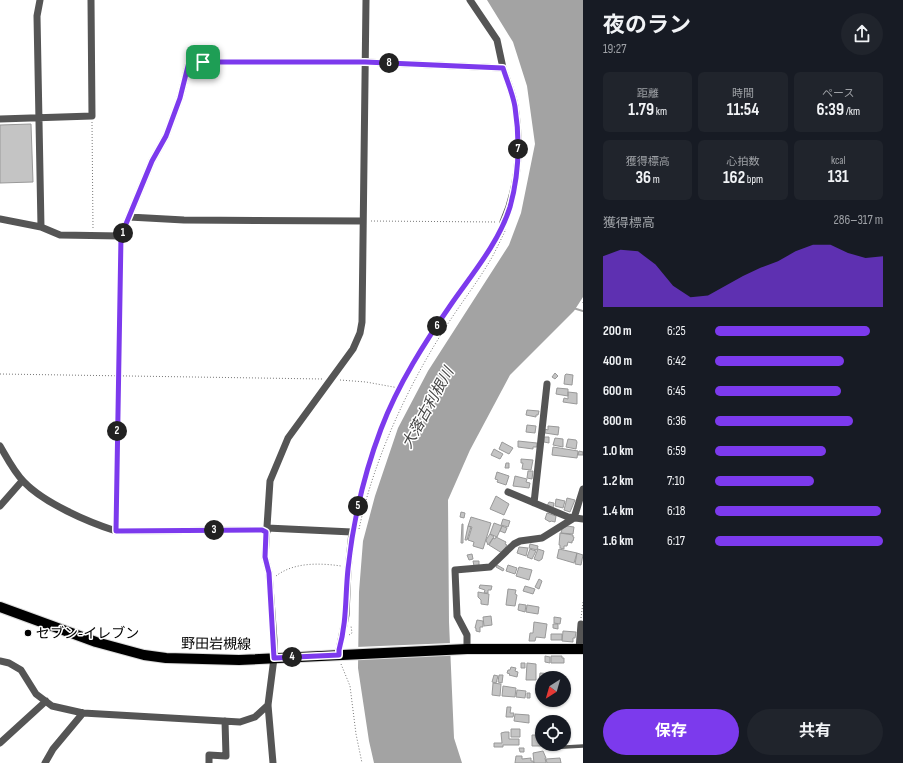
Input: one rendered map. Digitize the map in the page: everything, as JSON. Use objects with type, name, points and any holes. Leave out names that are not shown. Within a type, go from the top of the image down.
[{"type":"main road","name":"野田岩槻線","points":[[0,607],[96,642],[144,655],[166,658],[239,660],[467,648],[581,649]]},
{"type":"street","points":[[40,0],[37,16],[41,227]]},
{"type":"street","points":[[0,119],[39,119],[92,116],[92,0]]},
{"type":"street","points":[[273,763],[268,706],[274,658],[269,581],[265,557],[270,481],[277,461],[288,438],[353,349],[360,333],[362,322],[362,221],[366,0]]},
{"type":"street","points":[[470,0],[496,40],[515,106],[518,151],[514,190],[503,222]]},
{"type":"street","points":[[0,219],[41,227],[60,235],[121,236],[152,161],[166,136],[180,98],[189,62],[365,62],[503,68]]},
{"type":"street","points":[[129,217],[184,220],[362,221]]},
{"type":"street","points":[[534,503],[548,384]]},
{"type":"street","points":[[0,446],[22,481],[33,491],[46,500],[98,525],[116,531],[267,530],[355,533],[348,567],[346,615],[339,655]]},
{"type":"street","points":[[0,506],[22,481]]},
{"type":"street","points":[[467,648],[467,635],[457,616],[455,570],[490,567],[514,544],[542,538],[574,518],[583,489]]},
{"type":"street","points":[[508,492],[568,517],[583,519]]},
{"type":"street","points":[[581,624],[581,649]]},
{"type":"street","points":[[0,661],[9,663],[21,670],[36,694],[52,706],[83,713],[240,722],[255,717],[268,706]]},
{"type":"street","points":[[0,743],[46,701]]},
{"type":"street","points":[[45,763],[54,749],[83,713]]},
{"type":"street","points":[[209,763],[209,755],[226,756],[226,721]]},
{"type":"lane","points":[[571,747],[583,746]]},
{"type":"path","points":[[92,116],[93,235]]},
{"type":"path","points":[[355,533],[363,483],[381,428],[399,388],[434,330],[489,250],[503,222],[362,221]]},
{"type":"path","points":[[116,531],[121,236]]},
{"type":"path","points":[[355,533],[375,474],[401,406],[425,361],[488,263],[499,243]]},
{"type":"path","points":[[0,374],[330,380],[366,382],[399,388]]},
{"type":"path","points":[[269,581],[288,569],[299,566],[317,565],[348,567]]},
{"type":"path","points":[[581,624],[583,602]]},
{"type":"path","points":[[341,642],[352,633],[352,626]]},
{"type":"path","points":[[339,655],[350,686],[362,763]]},
{"type":"water","name":"大落古利根川","points":[[487,0],[583,0],[583,297],[574,311],[510,375],[470,450],[448,500],[449,622],[454,738],[462,763],[374,763],[369,741],[358,668],[359,592],[363,541],[375,496],[398,428],[428,371],[509,245],[521,213],[535,144],[527,86],[513,42]]},
{"type":"pier","points":[[452,643],[452,653],[356,657],[356,647]]},
{"type":"building","points":[[31,124],[33,182],[0,183],[0,125]]},
{"type":"building","points":[[555,373],[558,376],[555,379],[552,377]]},
{"type":"building","points":[[566,374],[573,375],[572,385],[564,384]]},
{"type":"building","points":[[557,388],[568,389],[568,396],[556,394]]},
{"type":"building","points":[[568,392],[577,393],[577,404],[563,402],[564,398],[568,399]]},
{"type":"building","points":[[527,410],[539,411],[538,415],[536,415],[536,417],[526,415]]},
{"type":"building","points":[[527,425],[536,426],[535,433],[526,432]]},
{"type":"building","points":[[548,426],[559,427],[558,435],[545,433],[545,429],[548,430]]},
{"type":"building","points":[[544,437],[549,437],[549,443],[544,442]]},
{"type":"building","points":[[555,438],[563,439],[563,447],[553,445]]},
{"type":"building","points":[[568,439],[576,440],[576,449],[566,447]]},
{"type":"building","points":[[518,441],[537,443],[537,447],[533,447],[533,449],[518,447]]},
{"type":"building","points":[[502,442],[513,448],[509,454],[499,449]]},
{"type":"building","points":[[553,447],[578,451],[577,458],[552,455]]},
{"type":"building","points":[[494,449],[503,454],[500,459],[491,455]]},
{"type":"building","points":[[579,451],[583,452],[583,455],[578,455]]},
{"type":"building","points":[[521,459],[533,460],[531,470],[522,469],[523,463],[521,463]]},
{"type":"building","points":[[506,463],[509,463],[509,468],[505,468]]},
{"type":"building","points":[[528,471],[533,471],[532,479],[527,478]]},
{"type":"building","points":[[497,472],[509,476],[506,485],[497,482],[498,480],[495,479]]},
{"type":"building","points":[[515,476],[527,479],[526,482],[530,483],[529,488],[513,486]]},
{"type":"building","points":[[496,496],[509,504],[504,515],[490,509]]},
{"type":"building","points":[[567,498],[575,500],[570,512],[564,510]]},
{"type":"building","points":[[556,499],[565,501],[563,508],[555,506]]},
{"type":"building","points":[[549,502],[554,503],[553,508],[547,506]]},
{"type":"building","points":[[461,512],[465,513],[464,518],[460,517]]},
{"type":"building","points":[[547,513],[556,516],[555,522],[550,522],[545,519]]},
{"type":"building","points":[[471,517],[491,523],[483,549],[473,546],[474,542],[468,540],[472,527],[468,526]]},
{"type":"building","points":[[503,519],[510,521],[508,527],[501,525]]},
{"type":"building","points":[[494,523],[502,526],[497,537],[490,534]]},
{"type":"building","points":[[462,524],[463,543],[461,543]]},
{"type":"building","points":[[468,526],[471,527],[467,540],[465,540]]},
{"type":"building","points":[[502,526],[507,528],[505,533],[500,531]]},
{"type":"building","points":[[567,526],[574,527],[573,534],[561,533],[562,529]]},
{"type":"building","points":[[560,533],[573,535],[574,537],[572,543],[568,542],[567,546],[564,546],[564,549],[560,548],[559,545]]},
{"type":"building","points":[[490,534],[494,537],[488,545],[486,540]]},
{"type":"building","points":[[496,537],[506,542],[505,544],[507,545],[502,553],[489,545],[493,538],[495,539]]},
{"type":"building","points":[[530,544],[538,546],[537,550],[529,548]]},
{"type":"building","points":[[519,547],[528,548],[526,556],[517,553]]},
{"type":"building","points":[[530,549],[536,551],[532,559],[527,557]]},
{"type":"building","points":[[538,549],[544,551],[542,559],[539,561],[534,559]]},
{"type":"building","points":[[559,549],[577,553],[574,563],[557,558]]},
{"type":"building","points":[[577,553],[583,555],[581,565],[575,564]]},
{"type":"building","points":[[472,554],[473,559],[469,560],[467,555]]},
{"type":"building","points":[[473,561],[479,561],[479,566],[474,566]]},
{"type":"building","points":[[497,565],[504,569],[503,571],[496,567]]},
{"type":"building","points":[[508,565],[517,568],[515,574],[506,571]]},
{"type":"building","points":[[519,567],[532,570],[529,580],[516,576]]},
{"type":"building","points":[[539,579],[542,581],[539,589],[535,587]]},
{"type":"building","points":[[480,585],[492,586],[491,590],[488,590],[488,593],[484,593],[485,590],[479,588]]},
{"type":"building","points":[[525,586],[535,589],[533,594],[523,591]]},
{"type":"building","points":[[508,589],[516,590],[515,594],[517,595],[515,606],[506,605]]},
{"type":"building","points":[[478,592],[489,594],[488,605],[481,604],[481,600],[478,597]]},
{"type":"building","points":[[519,604],[526,605],[525,612],[518,610]]},
{"type":"building","points":[[527,605],[539,607],[538,614],[526,612]]},
{"type":"building","points":[[491,616],[492,625],[484,626],[483,617]]},
{"type":"building","points":[[554,617],[561,618],[560,624],[554,623]]},
{"type":"building","points":[[477,620],[483,621],[483,627],[480,627],[480,632],[476,631],[475,628]]},
{"type":"building","points":[[534,622],[547,624],[545,638],[536,637],[535,641],[529,641],[530,633],[533,633]]},
{"type":"building","points":[[553,624],[558,624],[558,629],[553,628]]},
{"type":"building","points":[[563,631],[576,632],[573,642],[562,641]]},
{"type":"building","points":[[551,634],[562,634],[562,640],[551,640]]},
{"type":"building","points":[[545,656],[550,657],[550,663],[545,662]]},
{"type":"building","points":[[551,656],[562,656],[562,658],[564,658],[564,663],[551,663]]},
{"type":"building","points":[[521,663],[525,663],[525,668],[521,668]]},
{"type":"building","points":[[527,663],[536,664],[535,680],[526,680]]},
{"type":"building","points":[[511,667],[516,668],[515,671],[518,672],[517,677],[507,673]]},
{"type":"building","points":[[494,675],[498,676],[496,683],[492,682]]},
{"type":"building","points":[[499,675],[503,675],[502,683],[498,682]]},
{"type":"building","points":[[493,683],[501,684],[500,696],[492,695]]},
{"type":"building","points":[[503,686],[516,688],[515,697],[502,696]]},
{"type":"building","points":[[517,690],[526,691],[525,698],[516,697]]},
{"type":"building","points":[[527,693],[530,693],[530,698],[527,698]]},
{"type":"building","points":[[507,707],[511,707],[510,713],[514,713],[513,717],[506,717]]},
{"type":"building","points":[[515,714],[529,715],[529,723],[514,721]]},
{"type":"building","points":[[511,729],[520,729],[520,737],[511,737]]},
{"type":"building","points":[[509,732],[509,739],[519,739],[519,745],[503,745],[503,747],[494,747],[494,743],[502,743],[501,733]]},
{"type":"building","points":[[532,735],[535,735],[535,746],[532,746]]},
{"type":"building","points":[[519,748],[524,748],[524,752],[520,752]]},
{"type":"building","points":[[543,751],[546,758],[546,763],[534,763],[533,753]]},
{"type":"building","points":[[516,756],[522,756],[522,759],[531,758],[531,761],[534,763],[515,763]]},
{"type":"building","points":[[560,758],[561,763],[547,763],[546,759]]},
{"type":"waterway","points":[[573,308],[583,311]]},
{"type":"place","name":"セブン-イレブン","points":[[28,633]]},
{"type":"route","points":[[189,62],[203,62],[365,62],[503,68],[515,106],[518,163],[514,190],[509,208],[489,250],[452,302],[399,388],[381,428],[363,483],[352,532],[348,570],[346,615],[339,655],[274,658],[269,573],[265,557],[266,532],[262,530],[116,531],[121,236],[152,161],[166,136],[180,98],[189,62]]}]
